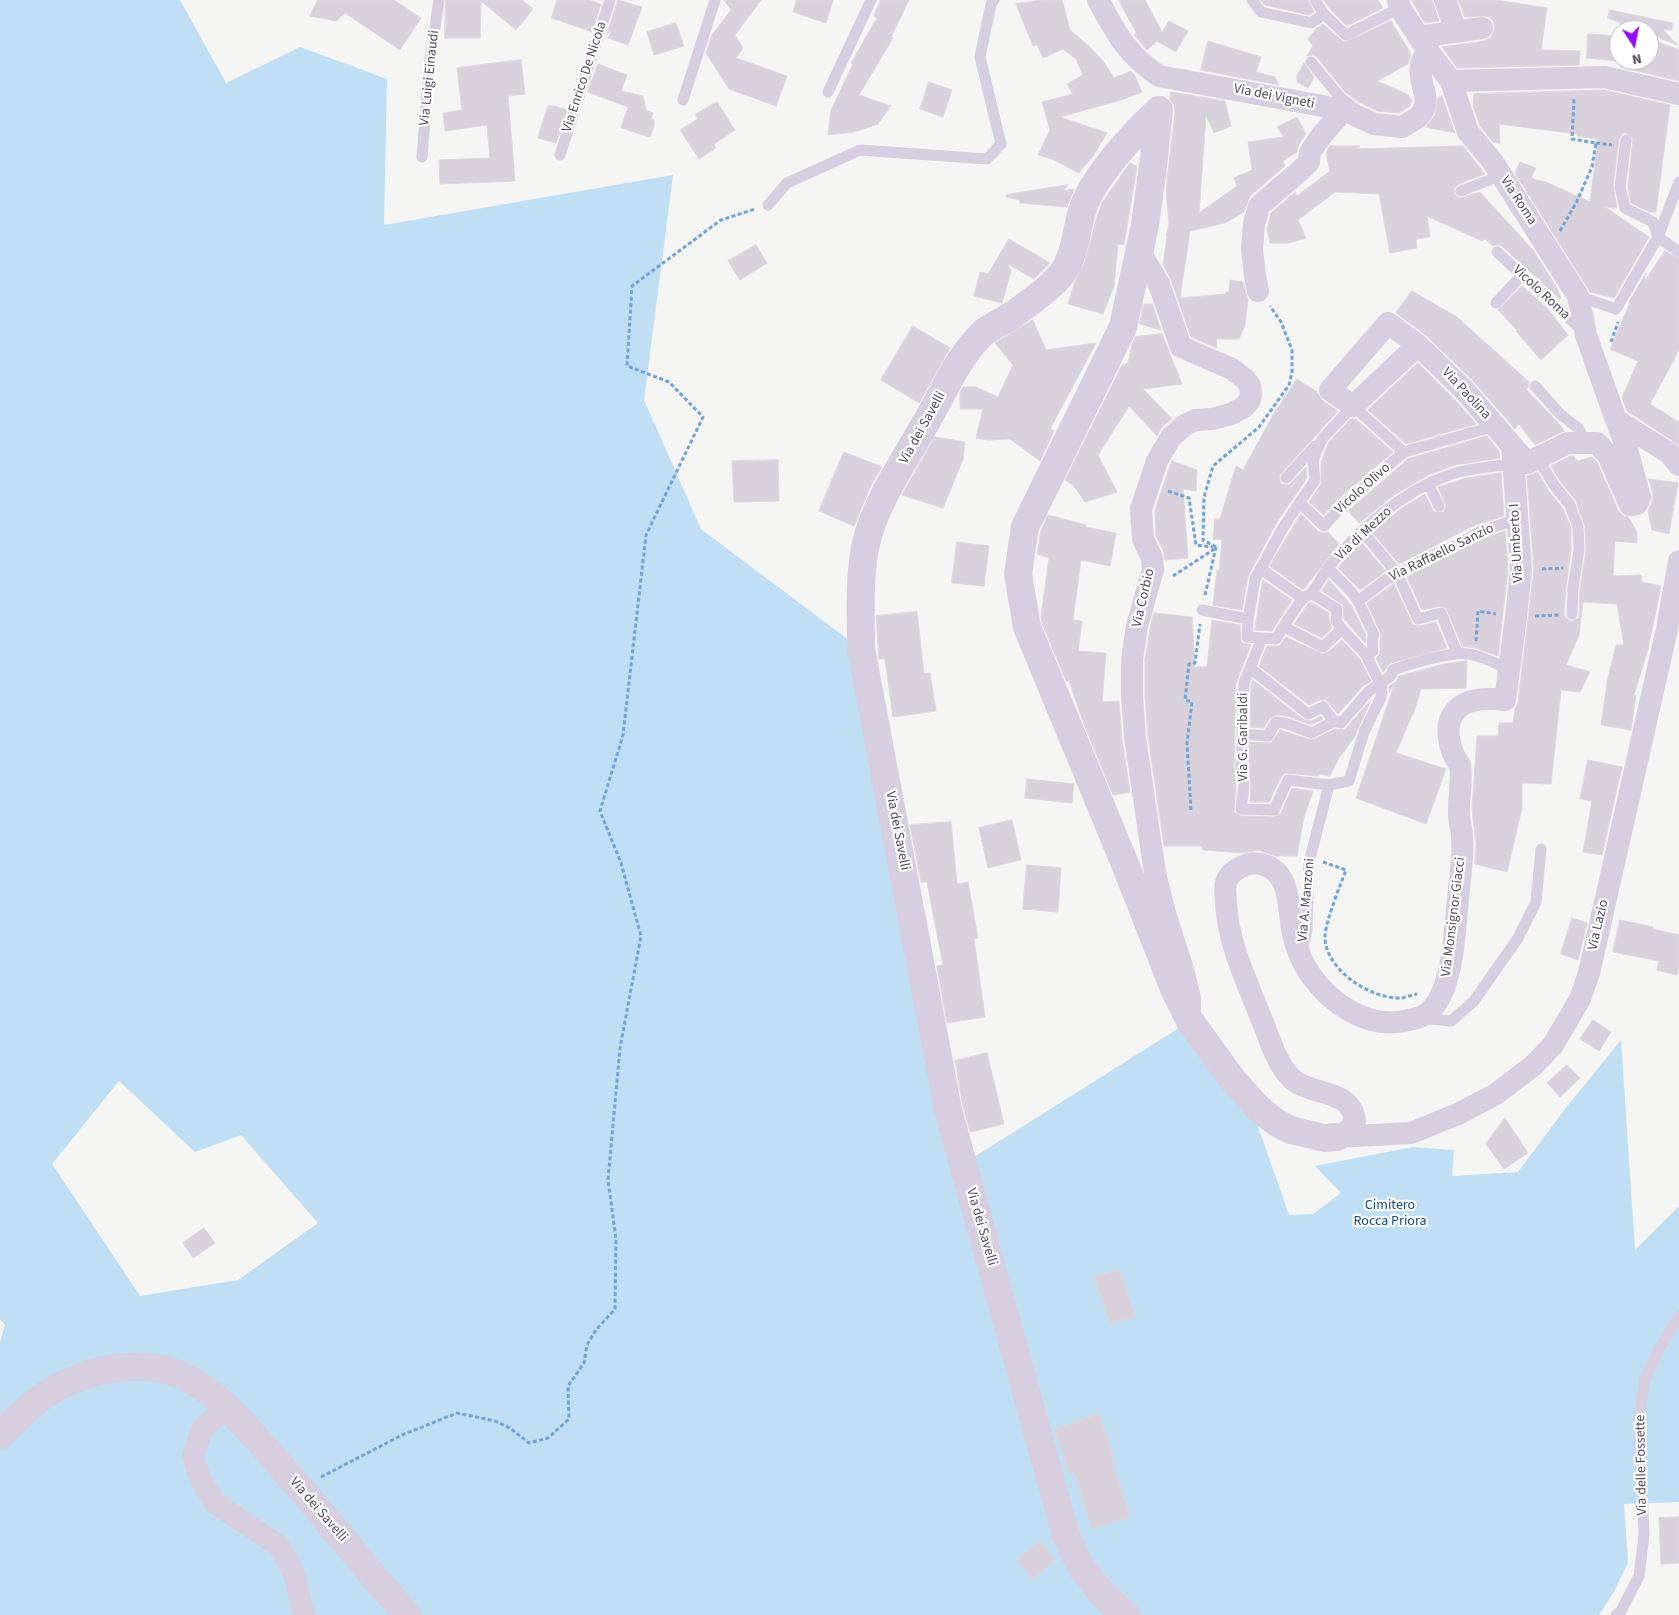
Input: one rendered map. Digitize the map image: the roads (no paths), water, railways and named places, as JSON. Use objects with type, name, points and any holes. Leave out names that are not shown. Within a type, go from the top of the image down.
[{"type":"street","points":[[1098,0],[1127,49],[1142,65],[1159,76],[1159,110],[1153,166],[1140,252],[1123,327],[1025,528],[1018,574],[1027,627],[1122,855],[1175,991],[1190,1021],[1232,1079],[1260,1109],[1277,1123],[1291,1130],[1324,1138],[1337,1137],[1346,1132],[1354,1121],[1354,1116],[1348,1104],[1342,1098],[1300,1084],[1288,1075],[1272,1045],[1241,971],[1230,928],[1226,884],[1230,876],[1238,869],[1250,864],[1261,864],[1272,869],[1282,880],[1288,894],[1292,930],[1300,958],[1311,975],[1332,997],[1353,1013],[1380,1022],[1396,1023],[1421,1018]]},
{"type":"street","points":[[1445,0],[1456,31]]},
{"type":"street","name":"Via Roma","points":[[1399,4],[1423,44],[1451,81],[1468,132],[1502,176],[1578,296],[1586,335],[1626,446],[1639,492],[1638,504],[1630,505],[1605,450],[1597,443],[1577,442]]},
{"type":"street","points":[[1423,44],[1456,31],[1482,28]]},
{"type":"street","name":"Via dei Vigneti","points":[[1159,76],[1344,110],[1374,124],[1402,127],[1423,113],[1426,103],[1419,70],[1423,44]]},
{"type":"street","points":[[1451,81],[1605,78],[1679,94]]},
{"type":"street","name":"Via dei Savelli","points":[[1126,1615],[1106,1598],[1082,1569],[1066,1536],[948,1110],[862,649],[861,580],[865,547],[875,513],[963,356],[983,332],[1011,316],[1056,280],[1063,272],[1075,243],[1083,208],[1094,186],[1123,148],[1159,110]]},
{"type":"street","points":[[1258,291],[1254,276],[1252,249],[1254,224],[1259,206],[1305,166],[1310,152],[1344,110]]},
{"type":"street","name":"Via Corbio","points":[[1140,252],[1159,284],[1181,347],[1232,368],[1245,379],[1250,386],[1251,394],[1250,400],[1244,407],[1231,414],[1212,419],[1196,420],[1185,425],[1170,437],[1157,461],[1141,509],[1142,539],[1152,558],[1153,569],[1137,626],[1132,658],[1135,736],[1155,873],[1190,998],[1190,1021]]},
{"type":"street","name":"Via Paolina","points":[[1353,406],[1330,390],[1388,323],[1418,345],[1465,391],[1495,426],[1512,454],[1527,463],[1537,457]]},
{"type":"street","points":[[1353,406],[1418,345]]},
{"type":"street","points":[[1616,420],[1668,454],[1679,464]]},
{"type":"street","points":[[1537,457],[1577,442]]},
{"type":"street","name":"Via Umberto I","points":[[1461,766],[1453,753],[1449,737],[1450,719],[1454,713],[1465,704],[1475,700],[1505,700],[1517,616],[1521,569],[1512,454]]},
{"type":"street","name":"Via Lazio","points":[[1337,1137],[1411,1133],[1458,1114],[1496,1094],[1534,1065],[1553,1045],[1567,1023],[1580,999],[1588,973],[1667,629],[1679,560]]},
{"type":"street","name":"Via Monsignor Giacci","points":[[1421,1018],[1438,1001],[1444,988],[1450,965],[1463,839],[1459,815],[1461,766]]},
{"type":"street","name":"Via dei Savelli","points":[[0,1435],[34,1404],[54,1390],[93,1374],[124,1367],[150,1368],[180,1374],[204,1388],[253,1435],[317,1507],[407,1615]]},
{"type":"street","points":[[226,1408],[202,1429],[193,1456],[200,1479],[215,1502],[279,1546],[294,1573],[304,1615]]},
{"type":"lane","name":"Via Luigi Einaudi","points":[[422,157],[429,68],[440,0]]},
{"type":"lane","name":"Via Enrico De Nicola","points":[[560,155],[610,0]]},
{"type":"lane","points":[[683,100],[714,0]]},
{"type":"lane","points":[[828,92],[871,0]]},
{"type":"lane","points":[[768,205],[787,183],[860,150],[987,159],[1001,144],[980,57],[991,4],[994,0]]},
{"type":"lane","name":"Via dei Vigneti","points":[[1089,0],[1118,50],[1146,73],[1159,76]]},
{"type":"lane","points":[[1252,0],[1261,12],[1311,23],[1324,14]]},
{"type":"lane","points":[[1315,0],[1324,14],[1346,35],[1399,4]]},
{"type":"lane","points":[[1311,62],[1340,97],[1374,124]]},
{"type":"lane","points":[[1626,140],[1620,187],[1625,208],[1653,222],[1658,237],[1679,252]]},
{"type":"lane","points":[[1461,191],[1502,176]]},
{"type":"lane","points":[[1578,296],[1616,309],[1658,237],[1679,182]]},
{"type":"lane","name":"Vicolo Roma","points":[[1497,252],[1586,335]]},
{"type":"lane","points":[[1496,303],[1522,275]]},
{"type":"lane","points":[[1535,386],[1560,414],[1578,428],[1577,442]]},
{"type":"lane","points":[[1286,478],[1353,406]]},
{"type":"lane","name":"Vicolo Olivo","points":[[1353,406],[1404,452]]},
{"type":"lane","name":"Vicolo Olivo","points":[[1300,502],[1324,526],[1340,508],[1404,452],[1495,426]]},
{"type":"lane","points":[[1262,638],[1247,637],[1248,619],[1256,579],[1284,526],[1315,480],[1313,461],[1323,438]]},
{"type":"lane","name":"Via di Mezzo","points":[[1262,638],[1276,639],[1328,568],[1362,532],[1387,510],[1448,475],[1512,454]]},
{"type":"lane","points":[[1537,457],[1554,485],[1570,505],[1578,527],[1579,550],[1573,588],[1572,614]]},
{"type":"lane","points":[[1429,485],[1439,506]]},
{"type":"lane","name":"Via Raffaello Sanzio","points":[[1358,601],[1397,574],[1479,532],[1517,520]]},
{"type":"lane","points":[[1362,532],[1397,574],[1418,619],[1441,613],[1458,654]]},
{"type":"lane","points":[[1328,568],[1352,590],[1374,636],[1372,640],[1373,651],[1366,655]]},
{"type":"lane","points":[[1261,569],[1307,596],[1336,610],[1336,621],[1366,655],[1380,682],[1382,697],[1364,732],[1349,781],[1329,785]]},
{"type":"lane","points":[[1202,610],[1248,619]]},
{"type":"lane","points":[[1284,627],[1323,646],[1342,629]]},
{"type":"lane","name":"Via G. Garibaldi","points":[[1262,638],[1244,683],[1241,769],[1244,786],[1241,809],[1274,810],[1288,780],[1329,785]]},
{"type":"lane","points":[[1250,668],[1308,714],[1323,707],[1334,721],[1341,723],[1369,691],[1390,676],[1393,670],[1396,669],[1458,654],[1473,655],[1509,670]]},
{"type":"lane","points":[[1242,734],[1268,736],[1276,722],[1285,722],[1312,733],[1334,721]]},
{"type":"lane","name":"Via A. Manzoni","points":[[1300,958],[1308,930],[1309,862],[1329,785]]},
{"type":"lane","points":[[1421,1018],[1451,1021],[1474,1001],[1518,938],[1536,902],[1542,849]]},
{"type":"lane","name":"Via delle Fossette","points":[[1616,1615],[1621,1611],[1639,1576],[1644,1535],[1639,1417],[1646,1379],[1658,1351],[1679,1316]]},
{"type":"park label","name":"Cimitero Rocca Priora","points":[[1390,1214]]}]
